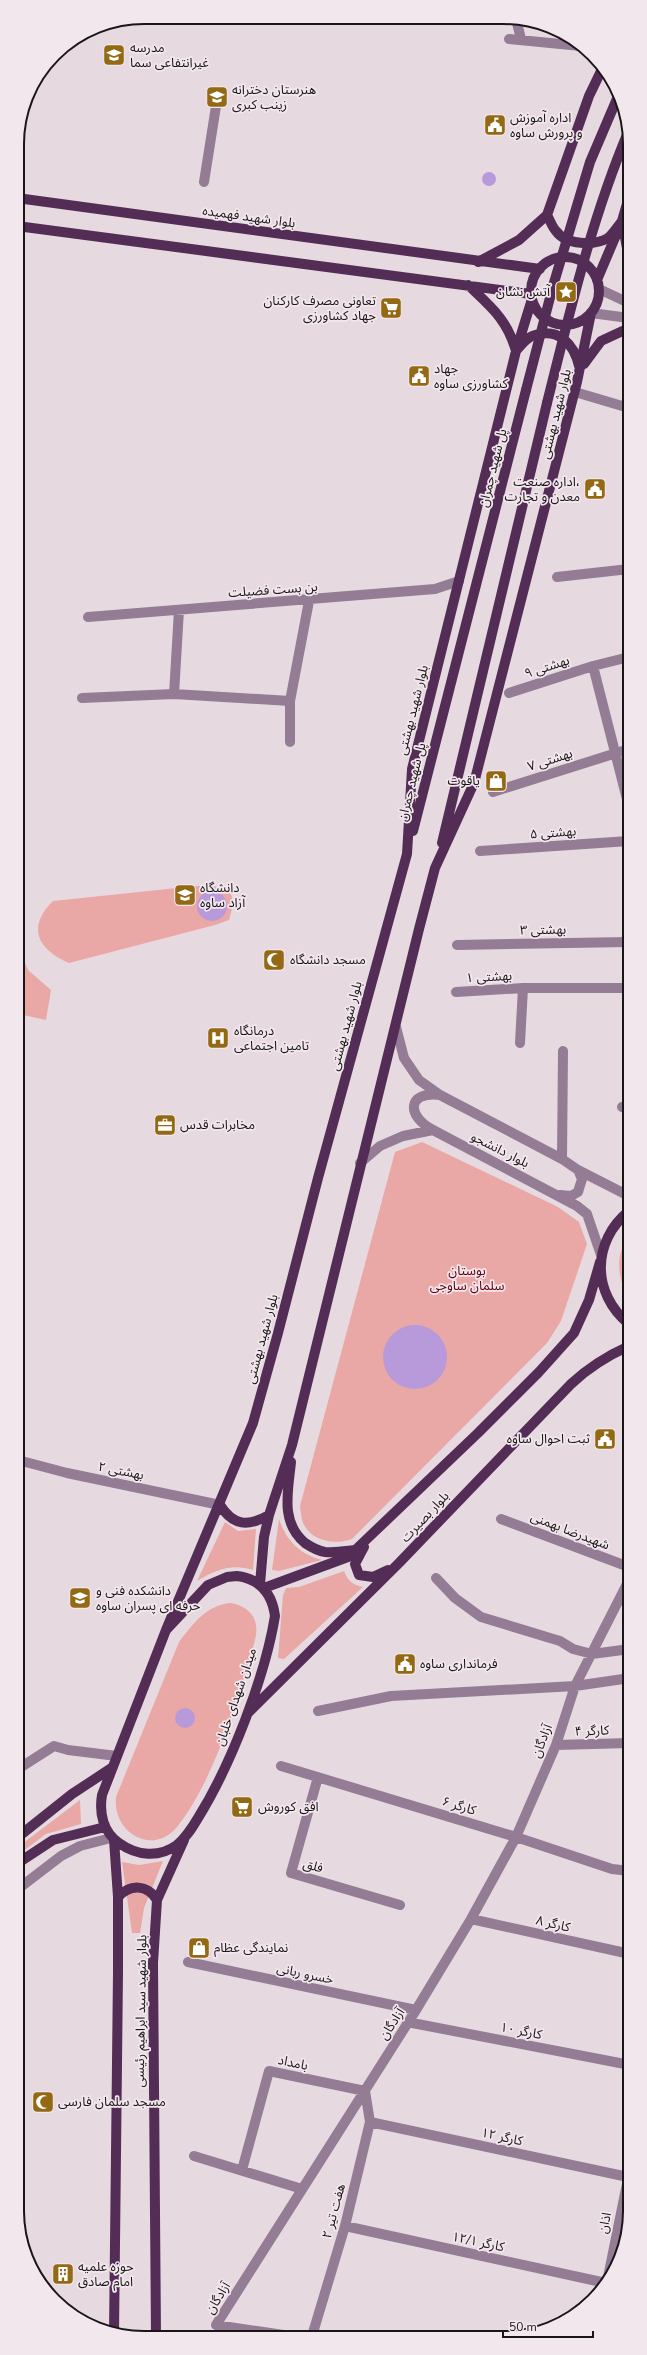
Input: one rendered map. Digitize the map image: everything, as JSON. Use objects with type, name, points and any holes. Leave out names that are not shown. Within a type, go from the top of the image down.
[{"type":"main road","points":[[478,262],[519,240],[547,215],[589,96],[600,73]]},
{"type":"main road","name":"پل شهید چمران","points":[[407,854],[552,286],[590,162],[616,102]]},
{"type":"main road","points":[[435,868],[547,402],[576,290],[610,175],[623,144]]},
{"type":"main road","name":"بلوار شهید فهمیده","points":[[24,199],[478,262],[540,269]]},
{"type":"main road","points":[[547,215],[555,231],[562,237],[582,243],[596,242],[608,237],[622,222]]},
{"type":"main road","points":[[598,284],[590,268],[571,258],[551,261],[540,269],[532,284],[532,296],[541,315],[557,324],[576,324],[591,313],[596,304],[598,284],[623,218]]},
{"type":"main road","points":[[622,222],[623,227]]},
{"type":"main road","points":[[24,227],[468,285],[532,296]]},
{"type":"main road","points":[[468,285],[502,318],[509,328],[516,351],[534,335],[546,334],[560,337],[572,345],[577,355],[580,371]]},
{"type":"main road","name":"بلوار شهید بهشتی","points":[[166,1630],[220,1505],[253,1422],[407,854],[412,769],[516,351],[532,296]]},
{"type":"main road","name":"بلوار شهید بهشتی","points":[[262,1586],[264,1537],[269,1515],[292,1445],[360,1163],[396,1027],[435,868],[474,783],[575,392],[591,313]]},
{"type":"main road","points":[[580,371],[601,341],[623,331]]},
{"type":"main road","name":"بلوار بصیرت","points":[[262,1586],[348,1557],[489,1423],[574,1333],[589,1300],[612,1228],[623,1217]]},
{"type":"main road","points":[[601,1259],[603,1287],[607,1298],[623,1318]]},
{"type":"main road","name":"بلوار بصیرت","points":[[245,1716],[399,1563],[571,1384],[594,1364],[623,1349]]},
{"type":"main road","points":[[292,1445],[287,1499],[290,1522],[296,1535],[310,1547],[324,1552],[356,1550]]},
{"type":"main road","points":[[220,1505],[232,1520],[242,1523],[253,1522],[269,1515]]},
{"type":"main road","points":[[370,1536],[356,1564],[359,1575],[373,1577],[399,1563]]},
{"type":"main road","name":"میدان شهدای خلبان","points":[[237,1576],[247,1578],[262,1586],[274,1606],[275,1616],[256,1689],[210,1798],[186,1837],[169,1850],[148,1854],[127,1850],[112,1839],[105,1827],[100,1806],[102,1795],[112,1767],[166,1630],[201,1592],[218,1580],[237,1576]]},
{"type":"main road","points":[[24,1832],[72,1794],[112,1767]]},
{"type":"main road","points":[[24,1859],[52,1840],[105,1827]]},
{"type":"main road","name":"بلوار شهید سید ابراهیم رئیسی","points":[[156,2331],[153,1963],[157,1900],[186,1837]]},
{"type":"main road","name":"بلوار شهید سید ابراهیم رئیسی","points":[[112,1839],[118,1897],[114,2327]]},
{"type":"main road","points":[[118,1897],[125,1890],[135,1887],[151,1892],[157,1900]]},
{"type":"street","points":[[517,25],[521,39]]},
{"type":"street","points":[[509,39],[570,45]]},
{"type":"street","points":[[204,182],[218,100]]},
{"type":"street","points":[[598,284],[623,299]]},
{"type":"street","points":[[591,313],[623,317]]},
{"type":"street","points":[[575,392],[623,406]]},
{"type":"street","points":[[557,577],[623,569]]},
{"type":"street","name":"بن بست فضیلت","points":[[88,617],[309,601],[435,589],[458,581]]},
{"type":"street","points":[[290,742],[290,701],[309,601]]},
{"type":"street","points":[[174,694],[178,610]]},
{"type":"street","name":"بهشتی ۹","points":[[509,693],[593,666],[623,658]]},
{"type":"street","points":[[593,666],[623,783]]},
{"type":"street","points":[[82,698],[174,694],[290,701]]},
{"type":"street","name":"بهشتی ۷","points":[[494,792],[623,750]]},
{"type":"street","name":"بهشتی ۵","points":[[480,851],[623,841]]},
{"type":"street","name":"بهشتی ۳","points":[[457,945],[623,942]]},
{"type":"street","points":[[520,1043],[523,988]]},
{"type":"street","name":"بهشتی ۱","points":[[456,992],[523,988],[623,988]]},
{"type":"street","name":"بلوار دانشجو","points":[[396,1027],[404,1058],[419,1080],[440,1095],[623,1193]]},
{"type":"street","points":[[562,1159],[563,1051]]},
{"type":"street","name":"بلوار دانشجو","points":[[440,1095],[428,1093],[418,1098],[414,1105],[414,1114],[418,1120],[433,1130],[560,1196],[586,1214],[601,1259]]},
{"type":"street","points":[[360,1163],[380,1146],[403,1136],[433,1130]]},
{"type":"street","points":[[560,1196],[571,1196],[578,1192],[582,1179],[578,1170]]},
{"type":"street","name":"بهشتی ۲","points":[[24,1462],[67,1473],[220,1505]]},
{"type":"street","name":"شهیدرضا بهمنی","points":[[501,1519],[623,1564]]},
{"type":"street","points":[[436,1578],[455,1598],[481,1617],[560,1641],[573,1649],[592,1654],[623,1650]]},
{"type":"street","name":"آزادگان","points":[[256,2331],[216,2325],[416,2010],[471,1919],[516,1837],[556,1745],[575,1686],[623,1594]]},
{"type":"street","points":[[318,1711],[391,1696],[575,1686],[623,1679]]},
{"type":"street","name":"کارگر ۴","points":[[556,1745],[623,1743]]},
{"type":"street","points":[[24,1765],[54,1746],[68,1750],[117,1756]]},
{"type":"street","name":"کارگر ۶","points":[[281,1766],[516,1837],[612,1869],[623,1870]]},
{"type":"street","name":"فلق","points":[[318,1777],[291,1873],[400,1905]]},
{"type":"street","points":[[24,1884],[61,1856],[80,1846],[112,1839]]},
{"type":"street","name":"کارگر ۸","points":[[471,1919],[623,1952]]},
{"type":"street","name":"خسرو ربانی","points":[[188,1962],[416,2010]]},
{"type":"street","name":"کارگر ۱۰","points":[[408,2022],[623,2064]]},
{"type":"street","name":"بامداد","points":[[242,2170],[269,2071],[365,2091]]},
{"type":"street","name":"هفت تیر ۲","points":[[314,2331],[345,2226],[370,2122],[365,2091]]},
{"type":"street","name":"کارگر ۱۲","points":[[370,2122],[623,2172]]},
{"type":"street","points":[[194,2156],[302,2189]]},
{"type":"street","name":"اذان","points":[[619,2243],[623,2214]]},
{"type":"street","name":"کارگر ۱۲/۱","points":[[345,2226],[600,2281]]},
{"type":"green space","points":[[196,886],[215,886],[227,890],[231,894],[232,908],[229,920],[69,963],[50,951],[39,937],[38,929],[40,920],[53,901]]},
{"type":"green space","points":[[24,960],[28,970],[51,990],[46,1020],[24,1015]]},
{"type":"green space","name":"بوستان سلمان ساوجی","points":[[422,1142],[558,1207],[579,1222],[587,1244],[561,1321],[547,1343],[352,1539],[339,1542],[325,1541],[308,1531],[302,1521],[300,1506],[395,1152]]},
{"type":"green space","points":[[623,1246],[623,1286],[619,1268]]},
{"type":"green space","points":[[279,1519],[286,1534],[295,1546],[307,1554],[322,1560],[279,1571],[272,1570]]},
{"type":"green space","points":[[225,1522],[238,1531],[256,1529],[253,1570],[238,1567],[224,1569],[197,1581]]},
{"type":"green space","points":[[344,1571],[351,1582],[363,1587],[284,1659],[278,1658],[283,1595],[286,1588],[299,1587]]},
{"type":"green space","points":[[231,1603],[244,1607],[253,1616],[256,1625],[256,1634],[229,1724],[210,1770],[189,1811],[177,1827],[167,1836],[156,1840],[146,1840],[127,1830],[120,1821],[116,1810],[116,1797],[179,1642],[195,1622],[207,1611],[214,1607]]},
{"type":"green space","points":[[80,1800],[81,1824],[46,1834],[24,1850],[24,1842]]},
{"type":"green space","points":[[163,1861],[144,1908],[140,1933],[132,1933],[122,1862],[139,1865]]},
{"type":"shaded area","points":[[486,172],[492,172],[496,176],[496,182],[492,186],[486,186],[482,182],[482,176]]},
{"type":"shaded area","points":[[212,891],[223,895],[227,906],[223,917],[212,921],[201,917],[197,906],[201,895]]},
{"type":"shaded area","points":[[409,1325],[421,1325],[438,1334],[445,1345],[447,1357],[445,1369],[438,1380],[421,1389],[409,1389],[397,1384],[388,1375],[383,1363],[383,1351],[388,1339],[397,1330]]},
{"type":"shaded area","points":[[185,1708],[192,1711],[195,1718],[192,1725],[185,1728],[178,1725],[175,1718],[178,1711]]},
{"type":"place","name":"مدرسه غیرانتفاعی سما","points":[[114,55]]},
{"type":"place","name":"هنرستان دخترانه زینب کبری","points":[[217,97]]},
{"type":"place","name":"اداره آموزش و پرورش ساوه","points":[[495,125]]},
{"type":"place","name":"آتش نشان","points":[[566,292]]},
{"type":"place","name":"تعاونی مصرف کارکنان جهاد کشاورزی","points":[[391,308]]},
{"type":"place","name":"جهاد کشاورزی ساوه","points":[[419,376]]},
{"type":"place","name":"اداره صنعت، معدن و تجارت","points":[[595,489]]},
{"type":"place","name":"یاقوت","points":[[496,781]]},
{"type":"place","name":"دانشگاه آزاد ساوه","points":[[185,895]]},
{"type":"place","name":"مسجد دانشگاه","points":[[274,960]]},
{"type":"place","name":"درمانگاه تامین اجتماعی","points":[[218,1038]]},
{"type":"place","name":"مخابرات قدس","points":[[165,1125]]},
{"type":"place","name":"ثبت احوال ساوه","points":[[605,1439]]},
{"type":"place","name":"دانشکده فنی و حرفه ای پسران ساوه","points":[[80,1598]]},
{"type":"place","name":"فرمانداری ساوه","points":[[405,1664]]},
{"type":"place","name":"افق کوروش","points":[[242,1807]]},
{"type":"place","name":"نمایندگی عظام","points":[[199,1948]]},
{"type":"place","name":"مسجد سلمان فارسی","points":[[43,2102]]},
{"type":"place","name":"حوزه علمیه امام صادق","points":[[63,2274]]}]
